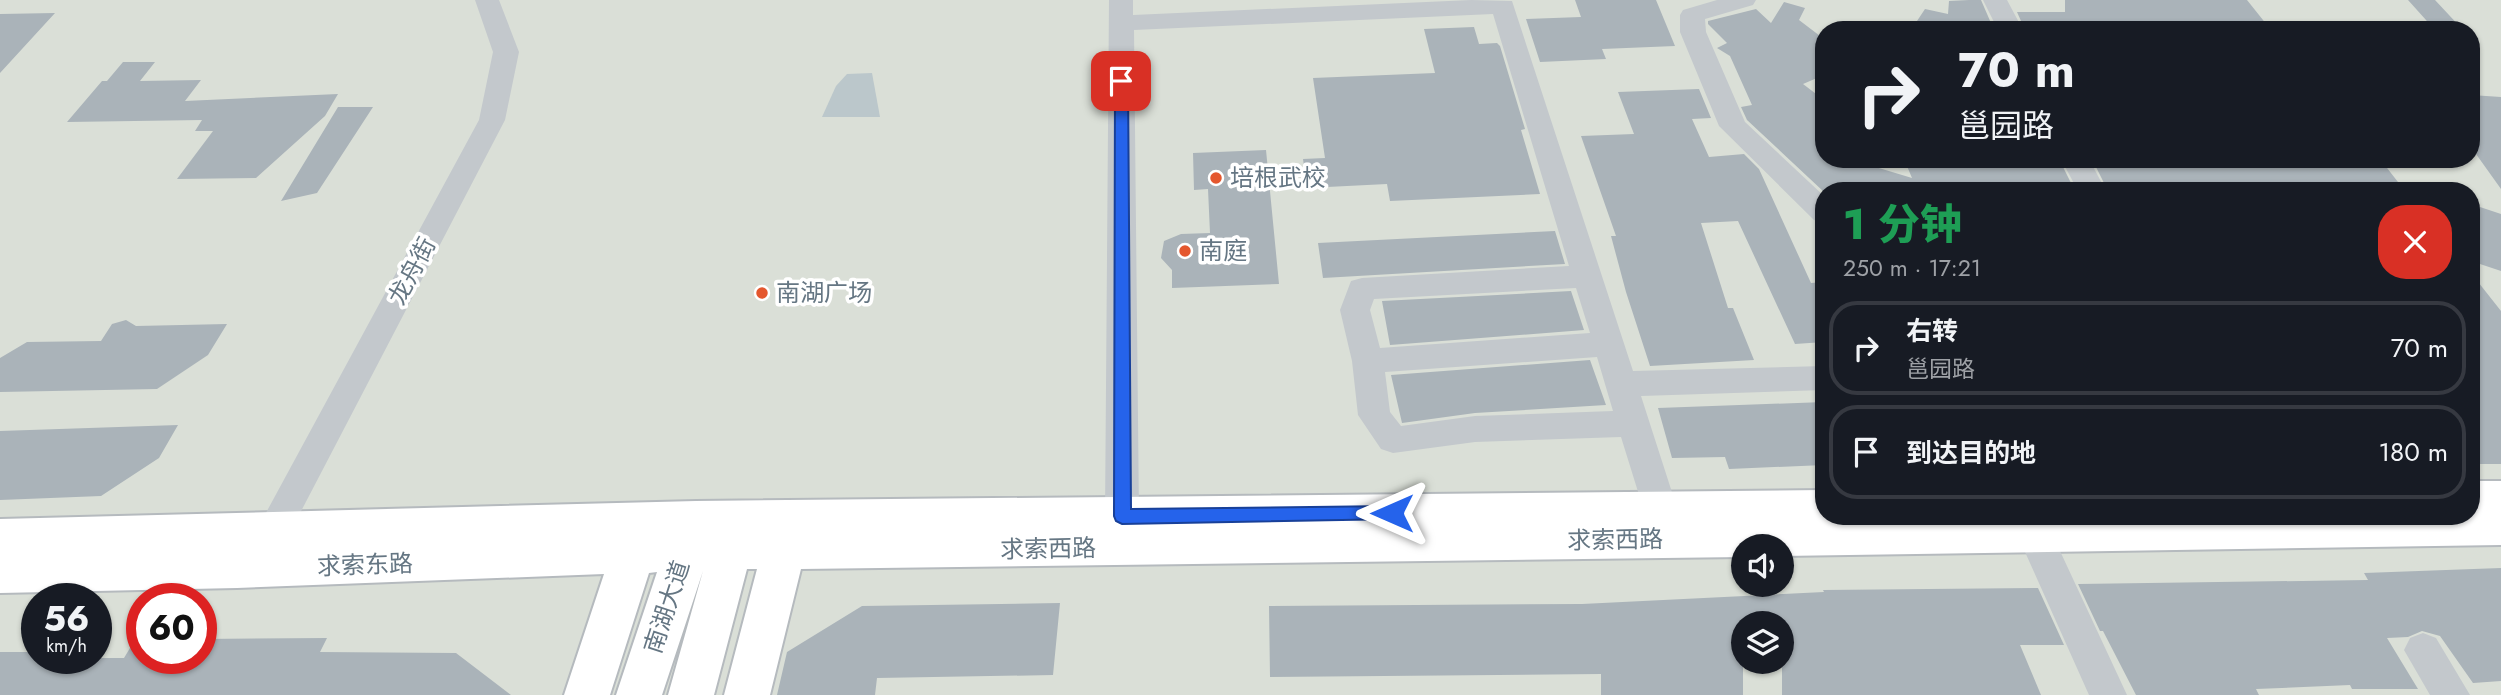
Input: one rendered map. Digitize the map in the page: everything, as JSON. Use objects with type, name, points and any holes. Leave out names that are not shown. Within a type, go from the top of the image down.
[{"type":"main road","points":[[2480,498],[2501,498]]},
{"type":"main road","name":"求索西路","points":[[734,535],[1122,516],[1815,508]]},
{"type":"main road","name":"求索西路","points":[[734,535],[784,551],[2501,527]]},
{"type":"main road","points":[[0,537],[273,532],[690,536]]},
{"type":"main road","name":"求索东路","points":[[0,574],[632,556],[690,536],[734,535]]},
{"type":"main road","name":"南湖大道","points":[[691,695],[734,535]]},
{"type":"main road","name":"南湖大道","points":[[639,695],[690,536]]},
{"type":"main road","points":[[747,695],[784,551]]},
{"type":"main road","points":[[587,695],[632,556]]},
{"type":"street","name":"龙舟街","points":[[273,532],[492,120],[506,52],[487,0]]},
{"type":"street","points":[[1744,0],[1692,15],[1693,32],[1733,126],[1815,204]]},
{"type":"street","points":[[1995,0],[2006,21]]},
{"type":"street","points":[[1122,516],[1121,11],[1503,3],[1661,510]]},
{"type":"street","points":[[1588,276],[1362,289],[1355,310],[1368,361],[1374,415],[1393,440],[1475,429],[1634,423]]},
{"type":"street","points":[[1368,361],[1609,344]]},
{"type":"street","points":[[1621,384],[1815,378]]},
{"type":"street","points":[[2035,534],[2108,695]]},
{"type":"street","points":[[2423,650],[2451,695]]},
{"type":"shaded area","points":[[0,0],[2501,0],[2501,695],[0,695]]},
{"type":"shaded area","points":[[872,73],[880,117],[822,117],[836,86],[847,74]]},
{"type":"building","points":[[1575,0],[1656,0],[1675,46],[1602,49],[1606,59],[1540,62],[1526,19],[1581,17]]},
{"type":"building","points":[[1981,0],[1990,21],[1917,21],[1925,9],[1948,14],[1949,1]]},
{"type":"building","points":[[2065,0],[2247,0],[2264,21],[2021,21],[2017,12],[2065,12]]},
{"type":"building","points":[[2408,0],[2435,0],[2455,21],[2427,21]]},
{"type":"building","points":[[1784,2],[1805,8],[1799,20],[1815,32],[1815,79],[1803,84],[1815,93],[1815,168],[1879,168],[1912,178],[1908,168],[2064,168],[2070,182],[1815,184],[1747,120],[1741,107],[1752,105],[1730,56],[1717,48],[1727,43],[1708,21],[1756,9],[1771,23]]},
{"type":"building","points":[[55,13],[0,73],[0,14]]},
{"type":"building","points":[[1474,27],[1479,44],[1497,43],[1500,46],[1525,129],[1521,130],[1540,194],[1390,201],[1387,184],[1307,188],[1303,159],[1325,158],[1313,78],[1435,73],[1424,29]]},
{"type":"building","points":[[123,62],[155,62],[140,81],[201,80],[185,101],[338,94],[325,116],[256,178],[177,179],[213,131],[195,131],[202,120],[67,122],[102,81],[107,81]]},
{"type":"building","points":[[1699,89],[1711,118],[1692,119],[1709,157],[1744,154],[1759,169],[1811,283],[1815,283],[1815,343],[1795,344],[1738,221],[1701,223],[1728,308],[1733,308],[1754,360],[1650,366],[1611,236],[1616,236],[1581,136],[1634,134],[1618,92]]},
{"type":"building","points":[[2480,96],[2501,97],[2501,189],[2480,160]]},
{"type":"building","points":[[338,107],[373,107],[317,193],[281,201]]},
{"type":"building","points":[[1266,150],[1279,284],[1172,288],[1172,270],[1161,258],[1164,241],[1181,234],[1210,233],[1208,189],[1194,190],[1193,153]]},
{"type":"building","points":[[2096,168],[2387,168],[2398,182],[2104,182]]},
{"type":"building","points":[[2480,207],[2501,214],[2501,271],[2480,264]]},
{"type":"building","points":[[1555,231],[1565,264],[1323,278],[1318,243]]},
{"type":"building","points":[[2480,284],[2501,311],[2501,464],[2480,464]]},
{"type":"building","points":[[1571,291],[1584,330],[1390,345],[1382,301]]},
{"type":"building","points":[[126,320],[136,326],[227,324],[208,355],[157,389],[0,392],[0,358],[27,342],[101,341],[112,324]]},
{"type":"building","points":[[1590,360],[1606,405],[1475,413],[1402,423],[1391,375]]},
{"type":"building","points":[[1815,402],[1815,465],[1729,469],[1725,457],[1672,458],[1658,408]]},
{"type":"building","points":[[178,425],[159,458],[101,496],[0,500],[0,431]]},
{"type":"building","points":[[2501,568],[2501,681],[2473,683],[2440,636],[2422,631],[2408,637],[2387,638],[2418,689],[2352,689],[2350,685],[2256,689],[2259,695],[2136,695],[2103,631],[2100,631],[2078,584],[2368,580],[2364,573]]},
{"type":"building","points":[[2038,588],[2064,645],[2020,645],[2041,695],[1782,695],[1782,674],[1794,674],[1794,611],[1731,611],[1731,674],[1743,674],[1743,695],[1601,695],[1601,674],[1270,677],[1269,606],[1582,604],[1731,597],[1794,597],[1794,593],[1824,592],[1823,590]]},
{"type":"building","points":[[1060,603],[1053,675],[877,678],[875,695],[777,695],[787,652],[862,606]]},
{"type":"building","points":[[327,638],[320,652],[456,653],[511,695],[0,695],[0,652],[21,652],[21,674],[112,674],[112,658],[124,658],[126,655],[126,674],[217,674],[217,639]]},
{"type":"place","name":"培根武校","points":[[1216,178]]},
{"type":"place","name":"南庭","points":[[1185,251]]},
{"type":"place","name":"南湖广场","points":[[762,293]]},
{"type":"route","points":[[1121,81],[1122,516],[1392,513]]}]
